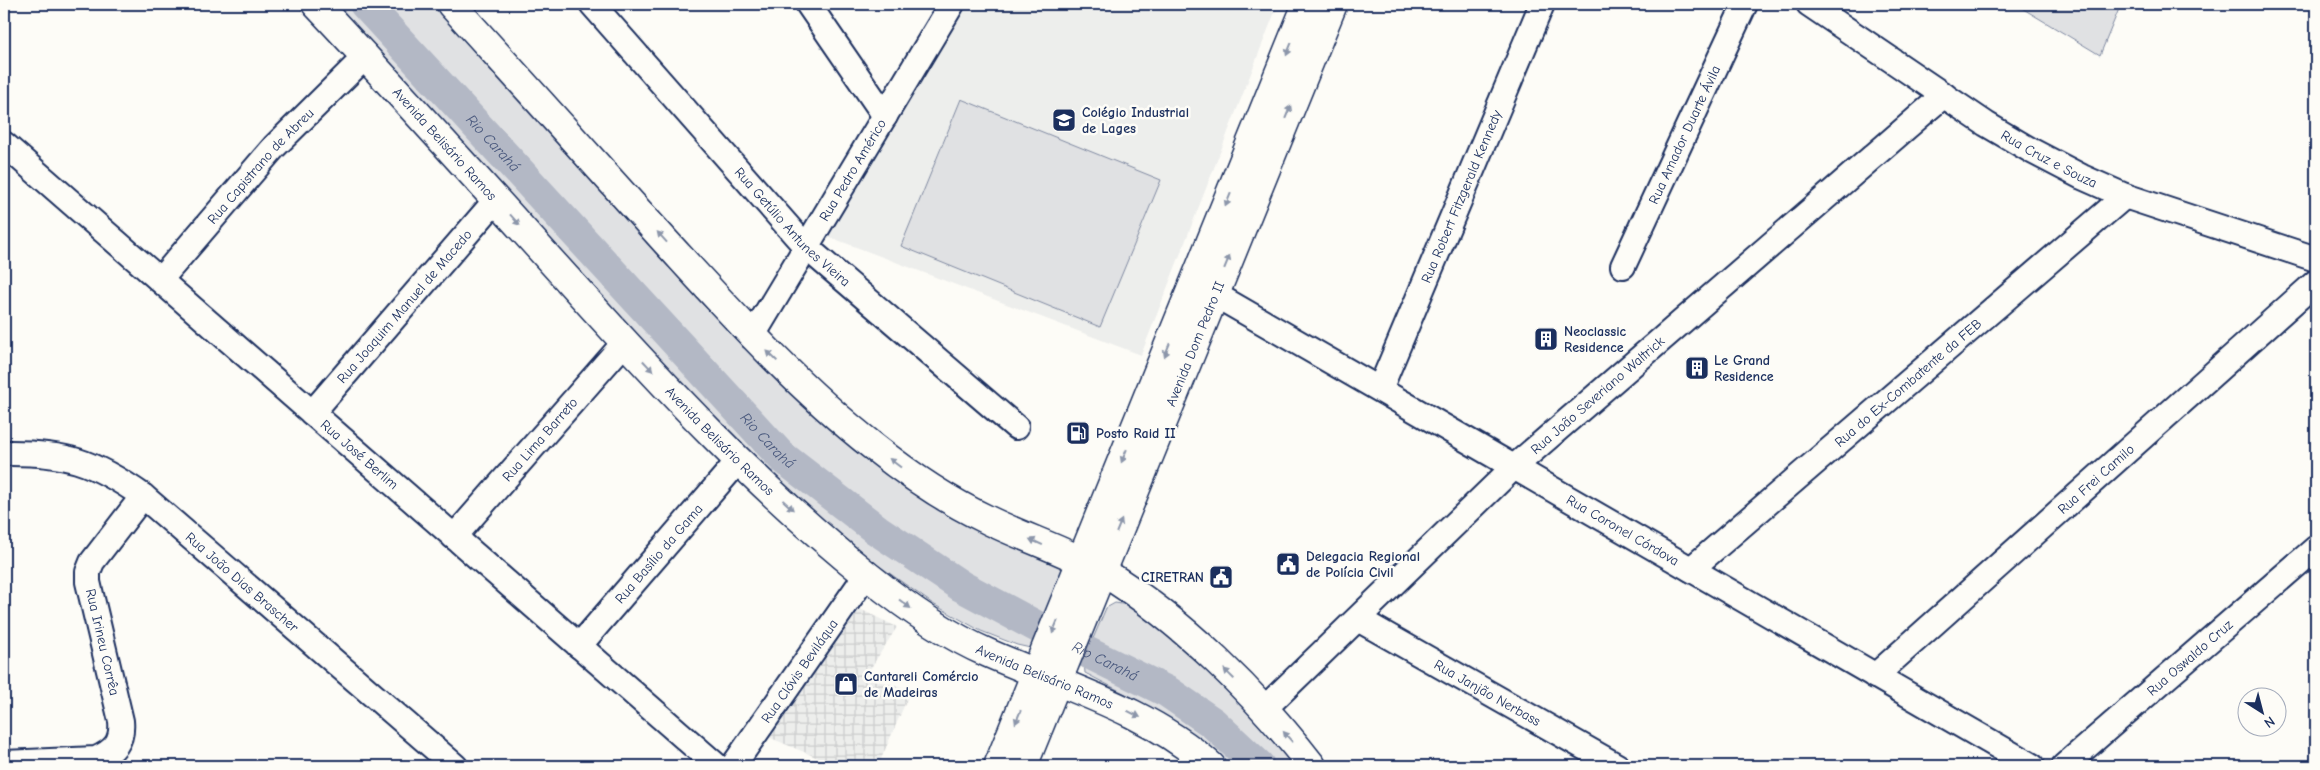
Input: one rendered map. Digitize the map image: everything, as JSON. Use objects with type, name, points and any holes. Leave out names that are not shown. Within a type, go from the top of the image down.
[{"type":"main road","name":"Avenida Belisário Ramos","points":[[316,4],[366,56],[625,342],[739,460],[809,526],[866,575],[913,611],[951,634],[986,652],[1049,670],[1146,720],[1176,738],[1204,764]]},
{"type":"main road","name":"Avenida Dom Pedro II","points":[[998,766],[1049,670],[1077,601],[1307,4]]},
{"type":"main road","name":"Avenida Dom Pedro II","points":[[1091,566],[1214,294],[1332,4]]},
{"type":"main road","points":[[459,6],[752,337],[832,412],[916,479],[986,519],[1091,566],[1146,601],[1185,633],[1264,709],[1312,766]]},
{"type":"main road","name":"Avenida Dom Pedro II","points":[[1023,766],[1049,670]]},
{"type":"street","name":"Rua Getúlio Antunes Vieira","points":[[592,4],[806,247],[1016,427]]},
{"type":"street","points":[[808,4],[885,116]]},
{"type":"street","name":"Rua Pedro Américo","points":[[752,337],[952,4]]},
{"type":"street","name":"Rua Robert Fitzgerald Kennedy","points":[[1380,389],[1542,4]]},
{"type":"street","name":"Rua Amador Duarte Ávila","points":[[1624,266],[1745,4]]},
{"type":"street","name":"Rua Cruz e Souza","points":[[1821,7],[1986,124],[2032,151],[2125,196],[2316,259]]},
{"type":"street","name":"Rua Capistrano de Abreu","points":[[160,280],[274,147],[366,56]]},
{"type":"street","name":"Rua João Severiano Waltrick","points":[[1264,709],[1514,467],[1944,95]]},
{"type":"street","name":"Rua José Berlim","points":[[7,150],[160,280],[717,766]]},
{"type":"street","name":"Rua do Ex-Combatente da FEB","points":[[1691,569],[2125,196]]},
{"type":"street","name":"Rua Joaquim Manuel de Macedo","points":[[312,412],[496,200]]},
{"type":"street","name":"Rua Frei Camilo","points":[[1875,676],[2316,282]]},
{"type":"street","name":"Rua Coronel Córdova","points":[[1214,294],[2032,766]]},
{"type":"street","name":"Rua Lima Barreto","points":[[454,536],[625,342]]},
{"type":"street","name":"Rua João Dias Brascher","points":[[4,453],[31,453],[65,457],[90,464],[116,477],[143,496],[455,766]]},
{"type":"street","name":"Rua Basílio da Gama","points":[[579,646],[739,460]]},
{"type":"street","name":"Rua Irineu Corrêa","points":[[4,763],[96,759],[110,753],[119,744],[122,721],[88,582],[88,572],[92,562],[143,496]]},
{"type":"street","name":"Rua Oswaldo Cruz","points":[[2064,766],[2316,548]]},
{"type":"street","name":"Rua Clóvis Beviláqua","points":[[733,766],[866,575]]},
{"type":"street","name":"Rua Janjão Nerbass","points":[[1358,619],[1617,766]]},
{"type":"shaded area","points":[[332,4],[433,4],[490,70],[702,304],[780,382],[855,451],[906,488],[971,526],[1059,566],[1065,572],[1035,649],[1017,645],[981,631],[933,604],[851,546],[726,433]]},
{"type":"shaded area","name":"Colégio Industrial de Lages","points":[[966,4],[1278,4],[1141,355],[827,236]]},
{"type":"shaded area","points":[[2015,4],[2121,4],[2100,55]]},
{"type":"shaded area","points":[[961,99],[1161,180],[1100,327],[901,246]]},
{"type":"shaded area","points":[[1115,603],[1136,606],[1215,673],[1304,766],[1225,766],[1194,738],[1143,703],[1085,673],[1084,660],[1106,608]]},
{"type":"shaded area","name":"Cantareli Comércio de Madeiras","points":[[860,609],[897,627],[865,677],[911,690],[878,766],[837,766],[766,736]]},
{"type":"waterway","name":"Rio Carahá","points":[[365,4],[781,456],[877,530],[961,586],[1062,640],[1168,692],[1213,723],[1259,766]]},
{"type":"place","name":"Colégio Industrial de Lages","points":[[1064,120]]},
{"type":"place","name":"Neoclassic Residence","points":[[1546,339]]},
{"type":"place","name":"Le Grand Residence","points":[[1697,368]]},
{"type":"place","name":"Posto Raid II","points":[[1078,433]]},
{"type":"place","name":"Delegacia Regional de Polícia Civil","points":[[1288,564]]},
{"type":"place","name":"CIRETRAN","points":[[1221,577]]},
{"type":"place","name":"Cantareli Comércio de Madeiras","points":[[846,684]]}]
